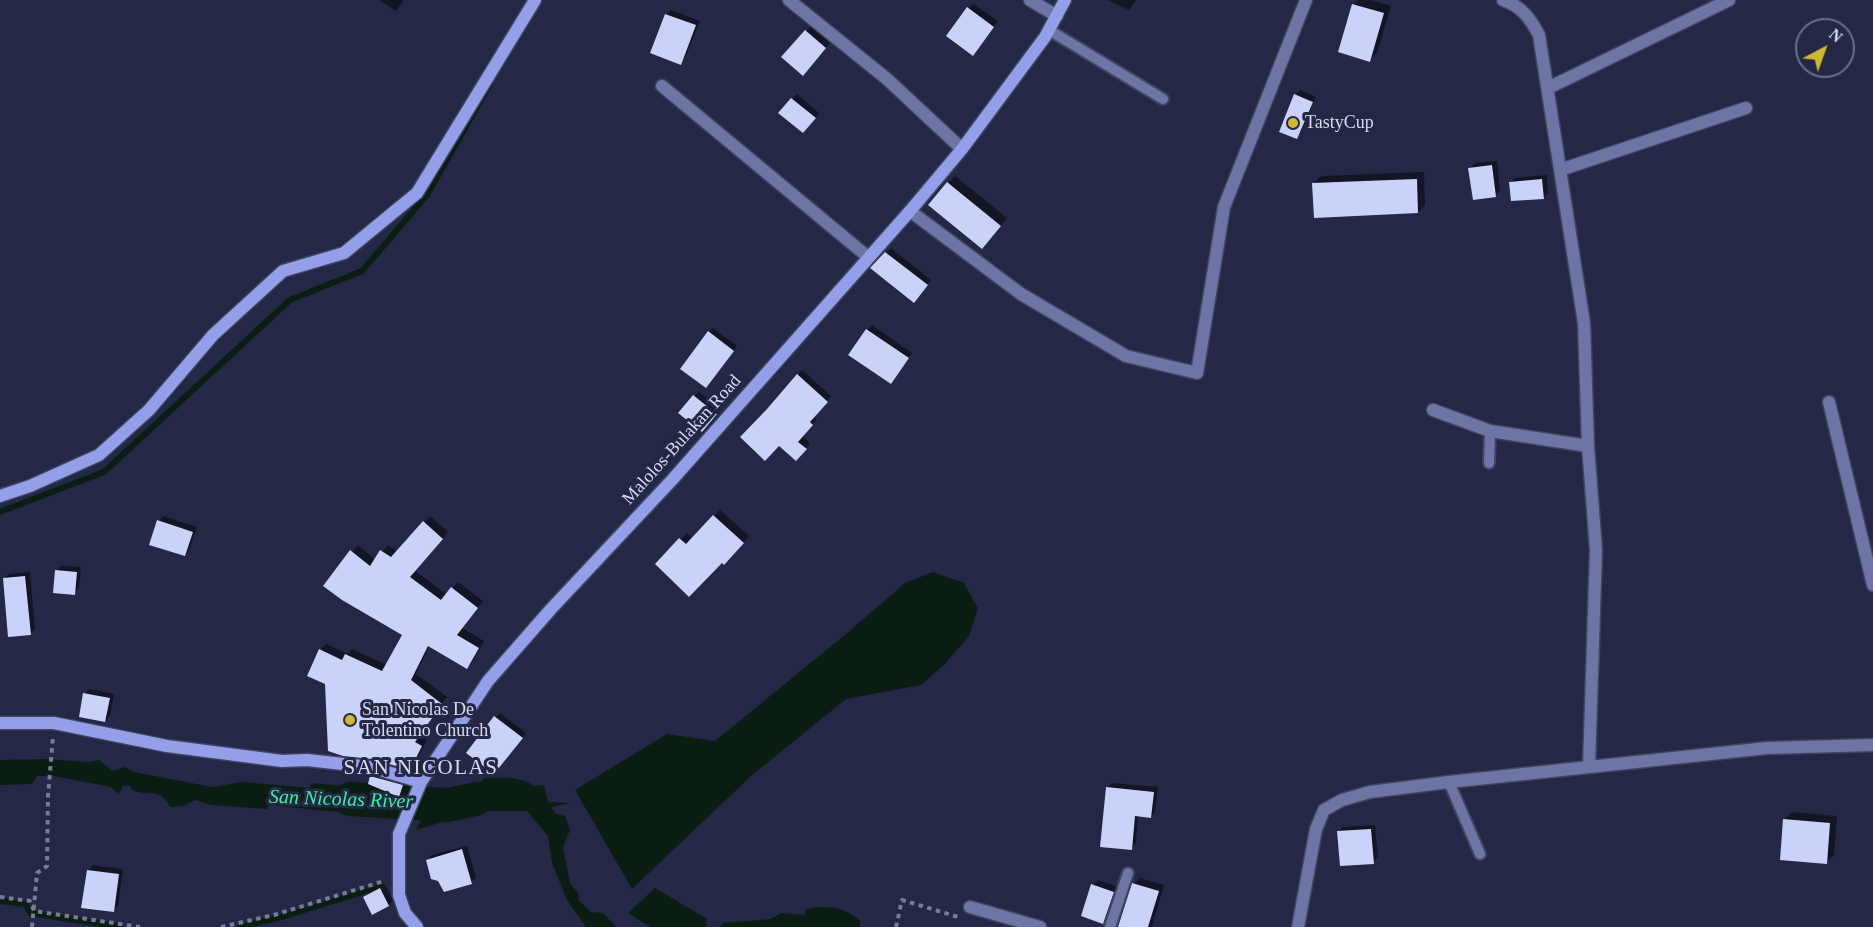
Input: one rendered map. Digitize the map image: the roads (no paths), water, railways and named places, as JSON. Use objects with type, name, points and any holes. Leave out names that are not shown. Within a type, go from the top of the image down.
[{"type":"main road","points":[[0,496],[30,486],[99,455],[149,410],[213,335],[284,271],[344,253],[417,193],[535,0]]},
{"type":"main road","name":"Malolos-Bulakan Road","points":[[417,927],[405,913],[399,895],[399,834],[421,782],[488,681],[551,609],[672,480],[910,211],[962,149],[1049,30],[1065,0]]},
{"type":"main road","points":[[0,723],[54,723],[167,747],[282,761],[307,760],[370,766],[421,782]]},
{"type":"street","points":[[789,0],[887,79],[962,149]]},
{"type":"street","points":[[1029,0],[1057,16]]},
{"type":"street","points":[[910,211],[1021,294],[1126,356],[1197,373],[1224,207],[1306,0]]},
{"type":"street","points":[[1503,0],[1516,4],[1531,19],[1539,35],[1584,323],[1587,446],[1596,550],[1589,767]]},
{"type":"street","points":[[1548,87],[1729,0]]},
{"type":"street","points":[[662,86],[868,257]]},
{"type":"street","points":[[1560,170],[1746,108]]},
{"type":"street","points":[[1829,402],[1873,585]]},
{"type":"street","points":[[1433,410],[1490,431],[1587,446]]},
{"type":"street","points":[[1298,927],[1316,829],[1324,810],[1342,800],[1370,792],[1449,782],[1767,748],[1873,745]]},
{"type":"street","points":[[970,907],[1040,927]]},
{"type":"lane","points":[[1049,30],[1162,99]]},
{"type":"lane","points":[[1489,463],[1490,431]]},
{"type":"lane","points":[[1449,782],[1480,854]]},
{"type":"lane","points":[[1110,927],[1128,873]]},
{"type":"water","points":[[933,572],[964,583],[978,608],[969,636],[945,664],[921,685],[846,699],[751,776],[632,889],[575,790],[667,734],[715,741],[905,583]]},
{"type":"water","points":[[46,759],[89,762],[99,760],[113,771],[125,767],[134,772],[212,787],[242,782],[310,788],[311,783],[367,788],[399,798],[390,817],[268,805],[267,809],[211,805],[195,800],[183,806],[170,807],[160,795],[138,792],[129,785],[123,786],[119,794],[111,787],[54,776],[37,776],[32,784],[0,785],[0,760]]},
{"type":"water","points":[[484,778],[510,778],[534,786],[544,785],[548,802],[570,803],[551,807],[556,814],[565,816],[570,830],[563,847],[570,883],[578,893],[579,901],[591,912],[603,913],[616,927],[586,927],[567,900],[552,863],[548,836],[527,811],[487,811],[477,806],[459,817],[416,830],[431,800],[447,791],[456,795],[474,790]]},
{"type":"water","points":[[655,888],[707,919],[706,927],[650,927],[628,913]]},
{"type":"water","points":[[818,907],[845,911],[860,920],[860,927],[719,927],[724,923],[771,919],[781,913],[805,915],[806,909]]},
{"type":"waterway","points":[[0,512],[104,472],[290,300],[362,271],[427,195],[489,86]]},
{"type":"waterway","name":"San Nicolas River","points":[[350,799],[448,805],[476,799]]},
{"type":"waterway","points":[[240,927],[282,917],[382,886]]},
{"type":"waterway","points":[[0,901],[26,904],[30,913],[120,927]]},
{"type":"place","name":"TastyCup","points":[[1293,123]]},
{"type":"place","name":"San Nicolas De Tolentino Church","points":[[350,720]]},
{"type":"district","name":"SAN NICOLAS","points":[[421,768]]}]
